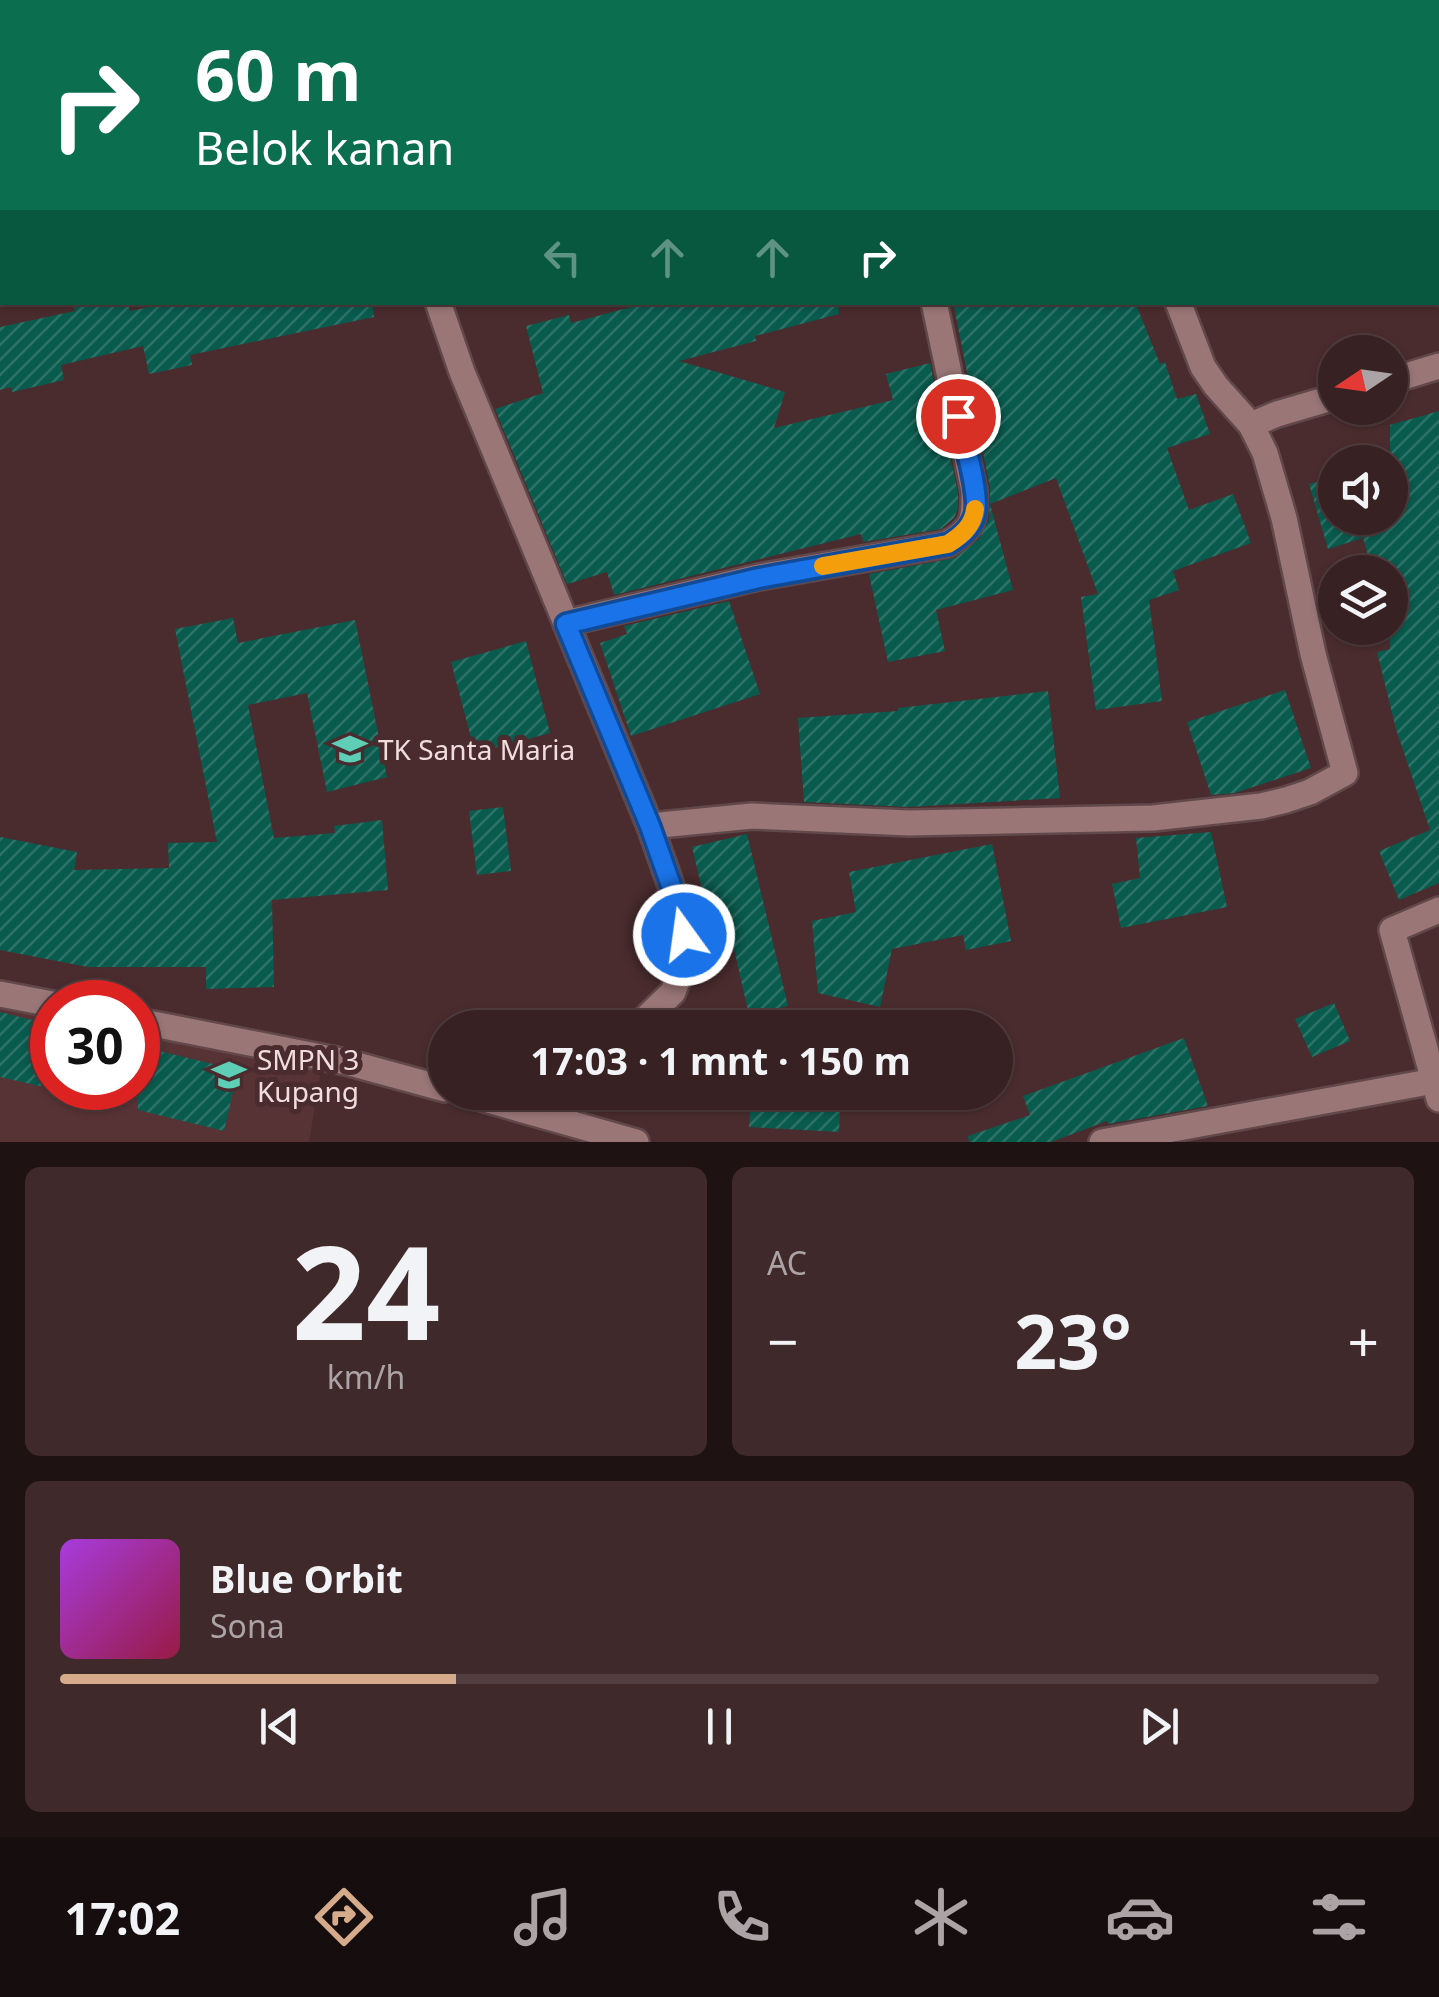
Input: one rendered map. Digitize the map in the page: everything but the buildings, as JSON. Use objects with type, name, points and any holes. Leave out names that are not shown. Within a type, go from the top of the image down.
[{"type":"street","points":[[439,305],[462,372],[650,826],[681,914],[686,956],[673,992],[654,1010]]},
{"type":"street","points":[[566,624],[759,578],[948,544],[964,534],[975,514],[974,492],[935,305]]},
{"type":"street","points":[[650,826],[752,816],[909,823],[1153,818],[1261,806],[1310,792],[1345,773],[1265,452],[1251,425],[1203,366],[1179,305]]},
{"type":"street","points":[[1408,375],[1439,366]]},
{"type":"street","points":[[1251,425],[1318,402]]},
{"type":"street","points":[[1102,1142],[1436,1090],[1392,930],[1439,910]]},
{"type":"street","points":[[0,994],[30,1000]]},
{"type":"street","points":[[160,1025],[346,1062],[428,1084]]},
{"type":"street","points":[[528,1110],[636,1142]]},
{"type":"street","points":[[558,1118],[564,1110]]},
{"type":"shaded area","name":"SMPN 3 Kupang","points":[[0,1006],[30,1012],[30,1110],[160,1110],[160,1034],[322,1063],[309,1142],[0,1142]]},
{"type":"slow traffic","points":[[823,566],[948,544],[964,534],[975,509]]},
{"type":"place","name":"TK Santa Maria","points":[[350,749]]},
{"type":"place","name":"SMPN 3 Kupang","points":[[229,1075]]},
{"type":"route","points":[[684,935],[681,914],[650,826],[566,624],[759,578],[948,544],[964,534],[975,514],[958,416]]}]
